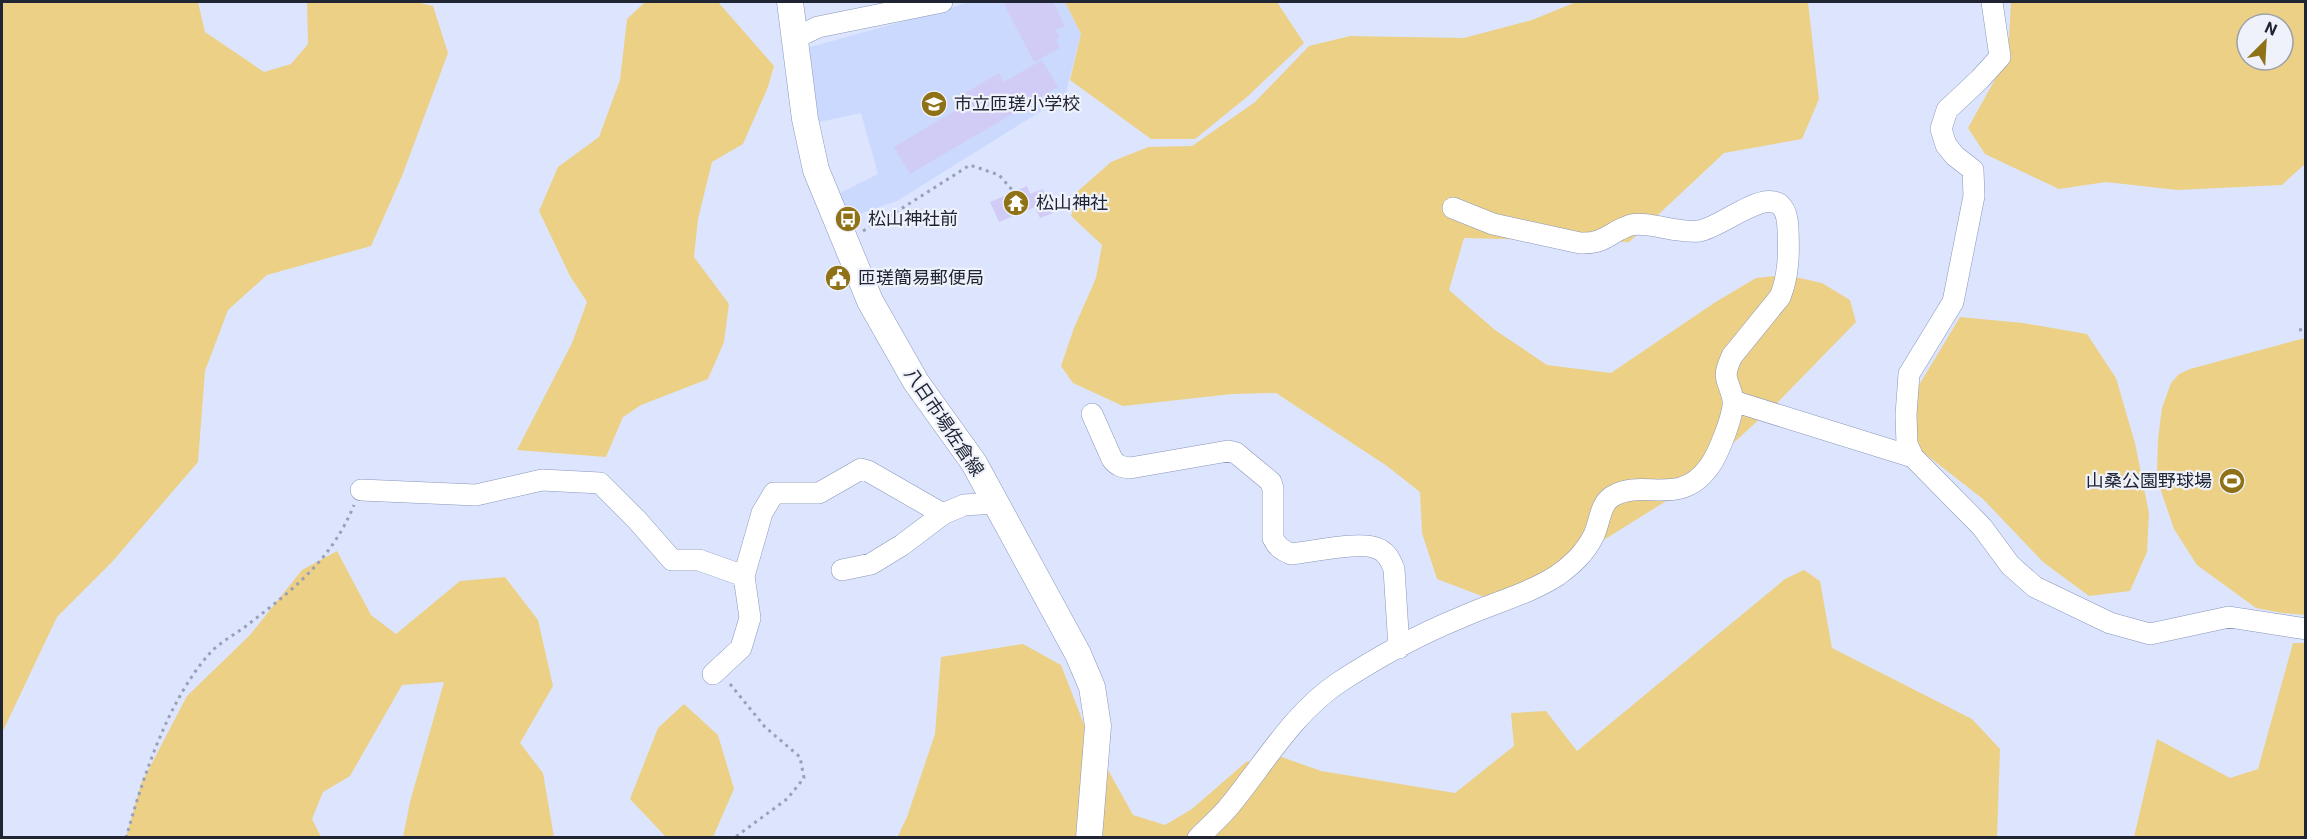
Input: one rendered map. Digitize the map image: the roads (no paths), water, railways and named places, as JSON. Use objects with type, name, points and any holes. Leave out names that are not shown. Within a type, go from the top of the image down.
[{"type":"main road","name":"八日市場佐倉線","points":[[790,2],[805,119],[816,170],[881,324],[916,382],[974,463],[1078,654],[1092,687],[1098,726],[1089,837]]},
{"type":"street","points":[[794,39],[818,27],[942,2]]},
{"type":"street","points":[[1992,2],[2000,57],[1947,110],[1941,129],[1946,145],[1973,170],[1974,196],[1953,302],[1909,374],[1906,415],[1907,444],[1913,457],[1982,527],[2010,565],[2035,586],[2110,623],[2150,634],[2229,617],[2306,629]]},
{"type":"street","points":[[1198,837],[1226,810],[1286,731],[1315,702],[1338,684],[1399,648],[1461,617],[1501,602],[1555,577],[1579,559],[1594,534],[1603,508],[1612,496],[1630,489],[1662,491],[1678,489],[1708,469],[1719,451],[1733,401],[1725,376],[1727,367],[1732,356],[1780,297],[1785,285],[1788,225],[1781,205],[1763,201],[1755,203],[1720,223],[1700,231],[1678,231],[1634,225],[1594,243],[1580,243],[1493,224],[1453,208]]},
{"type":"street","points":[[1733,401],[1913,457]]},
{"type":"street","points":[[1092,414],[1112,459],[1122,467],[1130,468],[1228,451],[1236,453],[1271,482],[1273,538],[1276,545],[1291,554],[1365,545],[1382,551],[1390,559],[1394,569],[1399,648]]},
{"type":"street","points":[[713,674],[741,648],[750,618],[744,576],[762,513],[774,493],[819,493],[861,469],[943,514]]},
{"type":"street","points":[[361,490],[476,495],[542,480],[600,483],[672,560],[699,560],[744,576]]},
{"type":"street","points":[[842,570],[871,564],[943,514],[964,505],[996,503]]},
{"type":"place","name":"市立匝瑳小学校","points":[[934,104]]},
{"type":"place","name":"松山神社","points":[[1016,203]]},
{"type":"place","name":"松山神社前","points":[[848,219]]},
{"type":"place","name":"匝瑳簡易郵便局","points":[[838,278]]},
{"type":"place","name":"山桑公園野球場","points":[[2232,481]]}]
